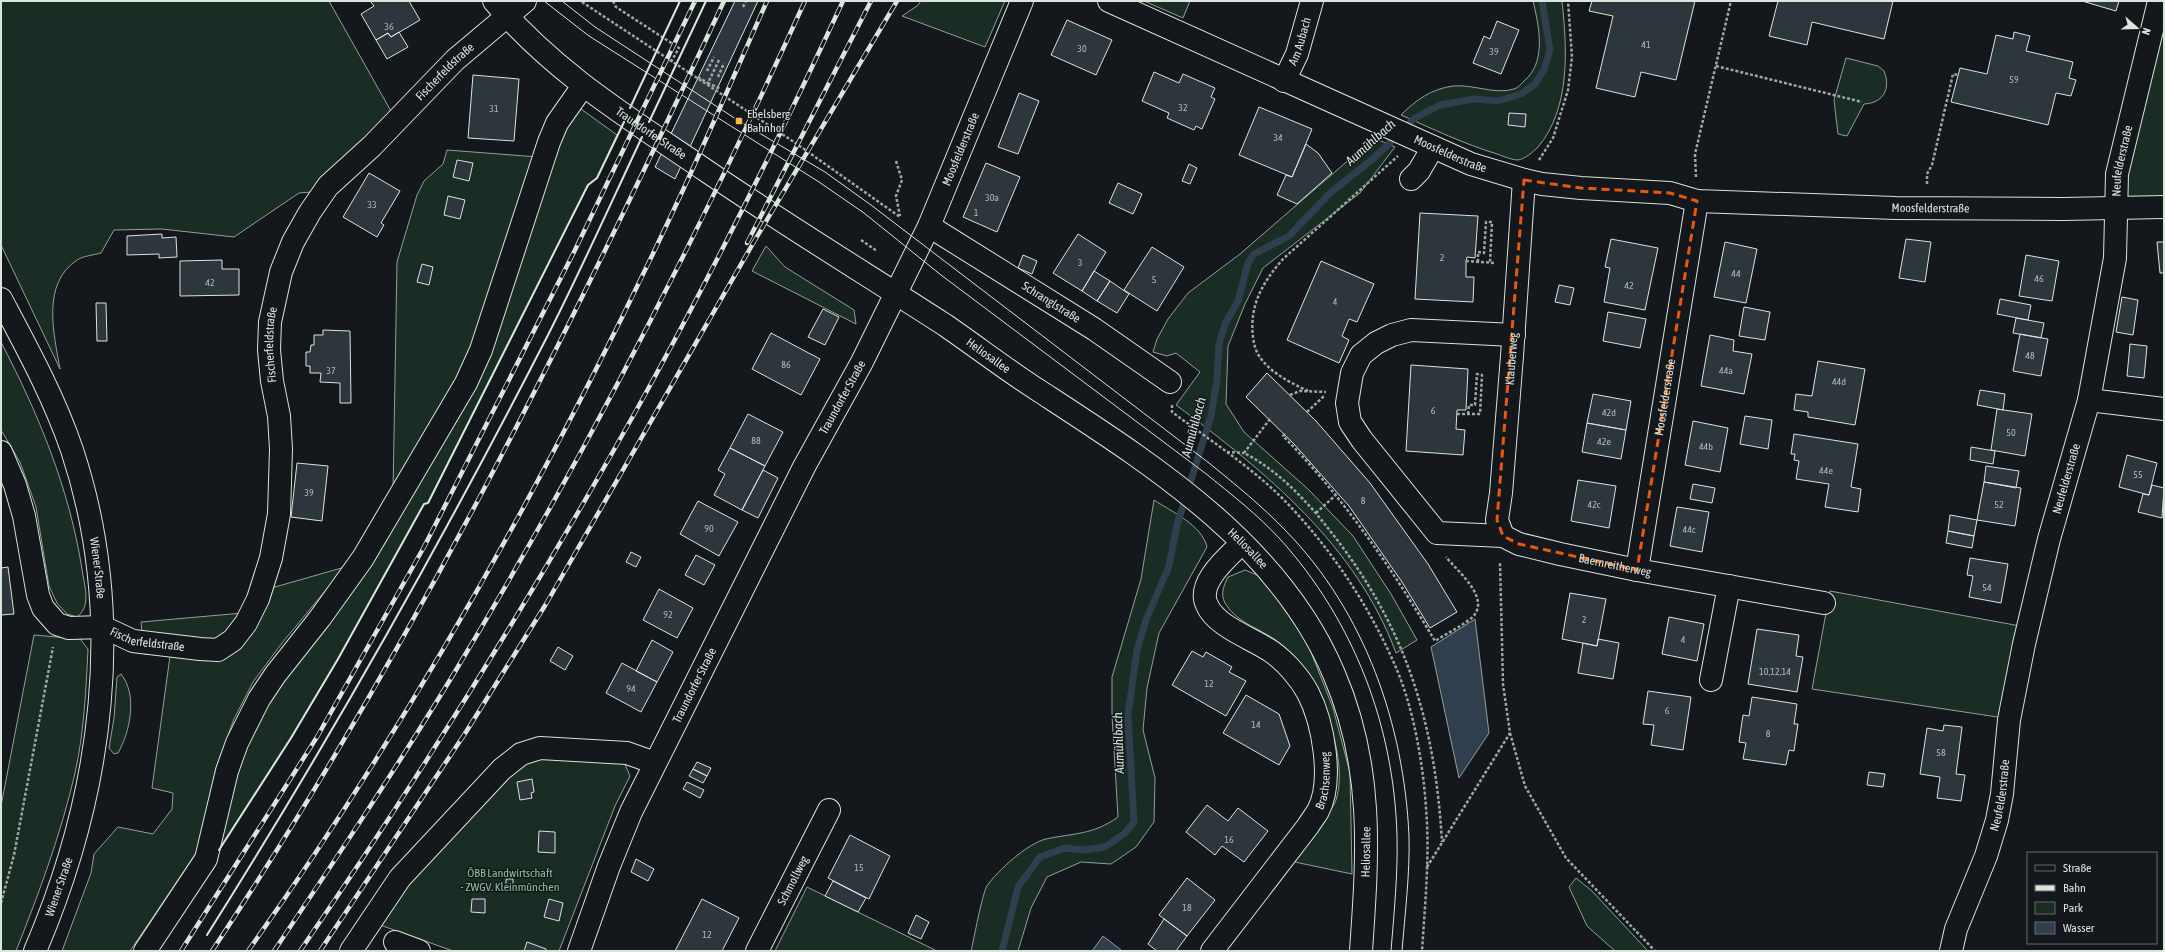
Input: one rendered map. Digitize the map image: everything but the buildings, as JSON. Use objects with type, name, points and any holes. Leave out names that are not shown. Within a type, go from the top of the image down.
[{"type":"street","name":"Fischerfeldstraße","points":[[103,627],[133,640],[174,647],[218,650],[233,640],[246,623],[258,599],[271,558],[279,514],[281,449],[279,416],[272,381],[269,350],[270,322],[281,272],[293,242],[310,212],[328,186],[377,141],[455,60],[501,9],[525,1]]},
{"type":"street","name":"Moosfelderstraße","points":[[895,295],[929,226],[1022,1]]},
{"type":"street","name":"Moosfelderstraße","points":[[1109,1],[1389,127],[1406,144],[1433,147],[1471,164],[1528,181],[1581,188],[1670,193],[1696,201],[1927,208],[2164,207]]},
{"type":"street","name":"Am Aubach","points":[[1284,81],[1297,54],[1312,1]]},
{"type":"street","name":"Neufelderstraße","points":[[1951,951],[1956,929],[1986,856],[1997,820],[2009,720],[2024,644],[2049,539],[2089,400],[2115,258],[2117,174],[2159,1]]},
{"type":"street","name":"Traundorfer Straße","points":[[501,9],[535,46],[582,86],[799,233],[895,295],[862,362],[801,474],[631,812],[612,859],[579,951]]},
{"type":"street","points":[[145,951],[206,859],[227,772],[237,743],[259,699],[274,675],[320,618],[363,558],[469,378],[482,350],[549,142],[560,117],[582,86]]},
{"type":"street","points":[[1411,179],[1419,171],[1433,147]]},
{"type":"street","name":"Klauberweg","points":[[1502,536],[1497,520],[1501,493],[1528,181]]},
{"type":"street","name":"Moosfelderstraße","points":[[1637,570],[1696,201]]},
{"type":"street","name":"Schranglstraße","points":[[929,226],[1094,329],[1170,382]]},
{"type":"street","name":"Heliosallee","points":[[895,295],[944,325],[1038,390],[1088,422],[1197,503],[1242,543],[1274,577],[1307,622],[1333,672],[1349,714],[1362,774],[1366,815],[1366,876],[1361,951]]},
{"type":"street","name":"Wiener Straße","points":[[1,299],[51,396],[72,450],[86,500],[101,587],[103,627],[100,713],[90,775],[67,868],[50,916],[35,951]]},
{"type":"street","points":[[1502,536],[1437,533],[1350,422],[1347,403],[1352,373],[1361,355],[1376,343],[1392,335],[1411,330],[1514,336]]},
{"type":"street","points":[[2089,400],[2164,409]]},
{"type":"street","points":[[1,452],[15,484],[24,516],[38,595],[43,608],[57,624],[70,628],[103,627]]},
{"type":"street","name":"Baernreitherweg","points":[[1502,536],[1519,544],[1560,554],[1637,570],[1824,603]]},
{"type":"street","name":"Brachsenweg","points":[[1212,951],[1308,826],[1319,810],[1324,789],[1325,760],[1320,727],[1308,693],[1289,667],[1272,652],[1231,628],[1216,617],[1206,605],[1206,589],[1212,574],[1242,543]]},
{"type":"street","points":[[1710,680],[1729,586]]},
{"type":"street","points":[[351,951],[400,878],[502,770],[521,754],[540,748],[627,753],[655,763]]},
{"type":"street","name":"Schmollweg","points":[[757,951],[829,810]]},
{"type":"street","points":[[395,942],[419,951]]},
{"type":"path","points":[[612,1],[616,7],[679,48],[671,62]]},
{"type":"path","points":[[743,7],[746,1]]},
{"type":"path","points":[[1528,181],[1539,159],[1553,138],[1568,90],[1572,57],[1568,1]]},
{"type":"path","points":[[1696,201],[1695,154],[1731,1]]},
{"type":"path","points":[[582,2],[794,142],[900,217],[896,196],[902,180],[896,161]]},
{"type":"path","points":[[707,71],[714,57]]},
{"type":"path","points":[[708,82],[719,60]]},
{"type":"path","points":[[718,77],[724,63]]},
{"type":"path","points":[[1716,66],[1862,102]]},
{"type":"path","points":[[1927,208],[1927,174],[1932,164],[1953,74],[1958,75]]},
{"type":"path","points":[[696,76],[721,89]]},
{"type":"path","points":[[1308,391],[1288,382],[1266,365],[1258,354],[1254,344],[1252,323],[1258,294],[1270,273],[1283,258],[1406,144]]},
{"type":"path","points":[[1478,262],[1478,252],[1484,253],[1486,222],[1492,222],[1490,262]]},
{"type":"path","points":[[861,240],[877,251]]},
{"type":"path","points":[[1466,261],[1495,263]]},
{"type":"path","points":[[1457,414],[1468,414],[1479,414],[1482,375],[1477,374],[1475,405],[1469,404],[1468,414]]},
{"type":"path","points":[[1290,395],[1308,391],[1328,392],[1307,412]]},
{"type":"path","points":[[1244,453],[1270,418]]},
{"type":"path","points":[[1190,425],[1227,452],[1285,501],[1319,538],[1347,577],[1395,664],[1409,708],[1422,763],[1426,809],[1427,867],[1422,951]]},
{"type":"path","points":[[1284,434],[1283,436],[1337,494],[1386,562],[1434,641],[1469,620],[1476,613],[1478,603],[1475,592],[1437,544],[1437,533]]},
{"type":"path","points":[[1227,452],[1244,453],[1265,464],[1316,513],[1350,557],[1376,597],[1394,632],[1410,670],[1424,715],[1433,755],[1439,799],[1442,842]]},
{"type":"path","points":[[1316,513],[1337,494]]},
{"type":"path","points":[[1502,536],[1499,572],[1503,684],[1510,733],[1525,786],[1566,858],[1655,951]]},
{"type":"path","points":[[1,903],[14,855],[57,624]]},
{"type":"path","points":[[1427,867],[1510,733]]},
{"type":"highlighted area","points":[[1524,180],[1581,188],[1670,193],[1697,201],[1637,570],[1519,544],[1503,536],[1497,520]]},
{"type":"green space","points":[[1,1],[329,1],[392,113],[312,192],[299,193],[234,237],[162,229],[114,230],[101,253],[77,260],[66,270],[58,282],[54,296],[53,325],[60,369],[1,245]]},
{"type":"green space","points":[[921,1],[1005,1],[985,47],[902,16],[917,6]]},
{"type":"green space","points":[[1144,1],[1190,1],[1183,18]]},
{"type":"green space","points":[[1533,1],[1562,1],[1565,38],[1564,77],[1561,96],[1549,131],[1534,151],[1526,157],[1518,160],[1510,159],[1461,141],[1401,115],[1424,96],[1445,87],[1468,86],[1499,91],[1507,91],[1517,88],[1531,73],[1539,54],[1539,32]]},
{"type":"green space","points":[[2164,28],[2164,202],[2132,202],[2126,195],[2127,169]]},
{"type":"green space","points":[[1846,58],[1878,66],[1884,71],[1887,83],[1884,94],[1881,98],[1877,101],[1864,104],[1847,136],[1838,134],[1834,100]]},
{"type":"green space","points":[[581,109],[617,135],[597,178],[588,185],[428,503],[424,504],[338,659],[291,738],[220,848],[234,779],[249,734],[279,687],[422,476],[564,128],[573,115]]},
{"type":"green space","points":[[1374,138],[1395,147],[1360,193],[1263,268],[1245,304],[1228,346],[1226,404],[1244,432],[1309,490],[1353,536],[1391,594],[1417,640],[1396,653],[1379,614],[1357,578],[1333,545],[1275,484],[1210,430],[1176,405],[1200,372],[1176,353],[1167,356],[1153,352],[1157,339],[1168,319],[1188,293],[1240,254]]},
{"type":"green space","points":[[447,150],[538,157],[480,335],[393,494],[397,262],[417,195],[424,181],[443,164]]},
{"type":"green space","points":[[766,246],[785,267],[854,310],[856,324],[752,271]]},
{"type":"green space","points":[[1,342],[28,397],[51,452],[61,481],[76,539],[86,595],[86,601],[82,612],[77,617],[67,614],[57,603],[49,586],[36,507],[20,462],[1,430]]},
{"type":"green space","points":[[1154,500],[1193,526],[1204,539],[1207,547],[1159,633],[1147,688],[1143,730],[1155,778],[1154,822],[1136,847],[1111,864],[1081,862],[1047,877],[1031,908],[1018,951],[971,951],[987,886],[1005,866],[1022,852],[1039,842],[1046,839],[1092,830],[1109,823],[1118,817],[1112,716],[1112,677],[1141,579]]},
{"type":"green space","points":[[345,567],[282,643],[253,682],[234,719],[216,768],[197,852],[130,951],[62,951],[91,873],[94,854],[118,827],[153,834],[172,809],[173,793],[152,788],[170,656],[144,654],[141,622],[243,613],[268,589]]},
{"type":"green space","points":[[1245,570],[1257,575],[1270,589],[1307,642],[1333,708],[1350,773],[1352,874],[1290,861],[1334,805],[1339,782],[1338,761],[1334,739],[1327,716],[1318,694],[1307,674],[1294,657],[1281,644],[1236,616],[1225,603],[1223,593],[1228,577]]},
{"type":"green space","points":[[1830,591],[2020,626],[2004,718],[1812,689]]},
{"type":"green space","points":[[34,635],[80,639],[88,649],[83,727],[75,773],[69,796],[41,885],[16,951],[1,951],[1,806]]},
{"type":"green space","points":[[121,674],[126,683],[131,703],[129,724],[126,735],[118,753],[114,754],[109,748],[114,718],[117,677]]},
{"type":"green space","name":"ÖBB Landwirtschaft - ZWGV. Kleinmünchen","points":[[540,754],[624,762],[630,776],[615,806],[559,951],[453,951],[380,925],[400,895],[507,773]]},
{"type":"green space","points":[[1576,878],[1592,891],[1648,951],[1615,951],[1587,926],[1569,887]]},
{"type":"green space","points":[[807,887],[937,951],[775,951]]},
{"type":"water","points":[[1475,619],[1489,733],[1459,778],[1431,647]]},
{"type":"water","points":[[1103,936],[1121,950],[1092,951]]},
{"type":"waterway","name":"Aumühlbach","points":[[1002,951],[1018,887],[1040,857],[1065,848],[1084,850],[1105,847],[1125,833],[1134,822],[1128,715],[1137,650],[1146,620],[1169,566],[1177,525],[1211,416],[1217,380],[1219,344],[1225,324],[1238,301],[1248,263],[1254,254],[1289,236],[1330,193],[1374,158],[1415,118],[1440,105],[1474,99],[1498,101],[1521,94],[1535,84],[1544,70],[1550,50],[1542,1]]},
{"type":"tram line","points":[[544,1],[589,36],[819,182],[864,213],[941,275],[1205,473],[1272,530],[1306,571],[1329,605],[1349,640],[1365,677],[1378,715],[1388,755],[1394,795],[1397,836],[1396,879],[1391,951]]},
{"type":"tram line","points":[[562,1],[595,27],[739,121],[825,172],[871,205],[1209,463],[1258,504],[1286,531],[1314,563],[1338,597],[1358,634],[1375,672],[1389,712],[1399,753],[1406,794],[1409,836],[1408,879],[1402,951]]},
{"type":"railway","points":[[181,951],[317,737],[424,547],[575,250],[695,1]]},
{"type":"railway","points":[[212,951],[285,837],[355,722],[486,486],[608,245],[724,1]]},
{"type":"railway","points":[[248,951],[310,861],[370,769],[483,581],[536,484],[636,289],[694,166],[767,1]]},
{"type":"railway","points":[[274,951],[410,745],[453,675],[548,511],[639,343],[682,259],[805,1]]},
{"type":"railway","points":[[300,951],[389,818],[475,684],[517,616],[598,478],[718,258],[769,156],[843,1]]},
{"type":"railway","points":[[747,243],[871,1]]},
{"type":"railway","points":[[320,951],[466,732],[546,604],[755,240],[897,1]]},
{"type":"wall","points":[[630,108],[680,1]]},
{"type":"wall","points":[[649,122],[706,1]]},
{"type":"wall","points":[[219,850],[291,738],[338,659],[424,504],[428,503],[588,185],[597,178],[624,122]]},
{"type":"wall","points":[[207,935],[253,862],[341,714],[468,488],[560,311],[642,137]]},
{"type":"place","name":"Ebelsberg Bahnhof","points":[[739,121]]}]
